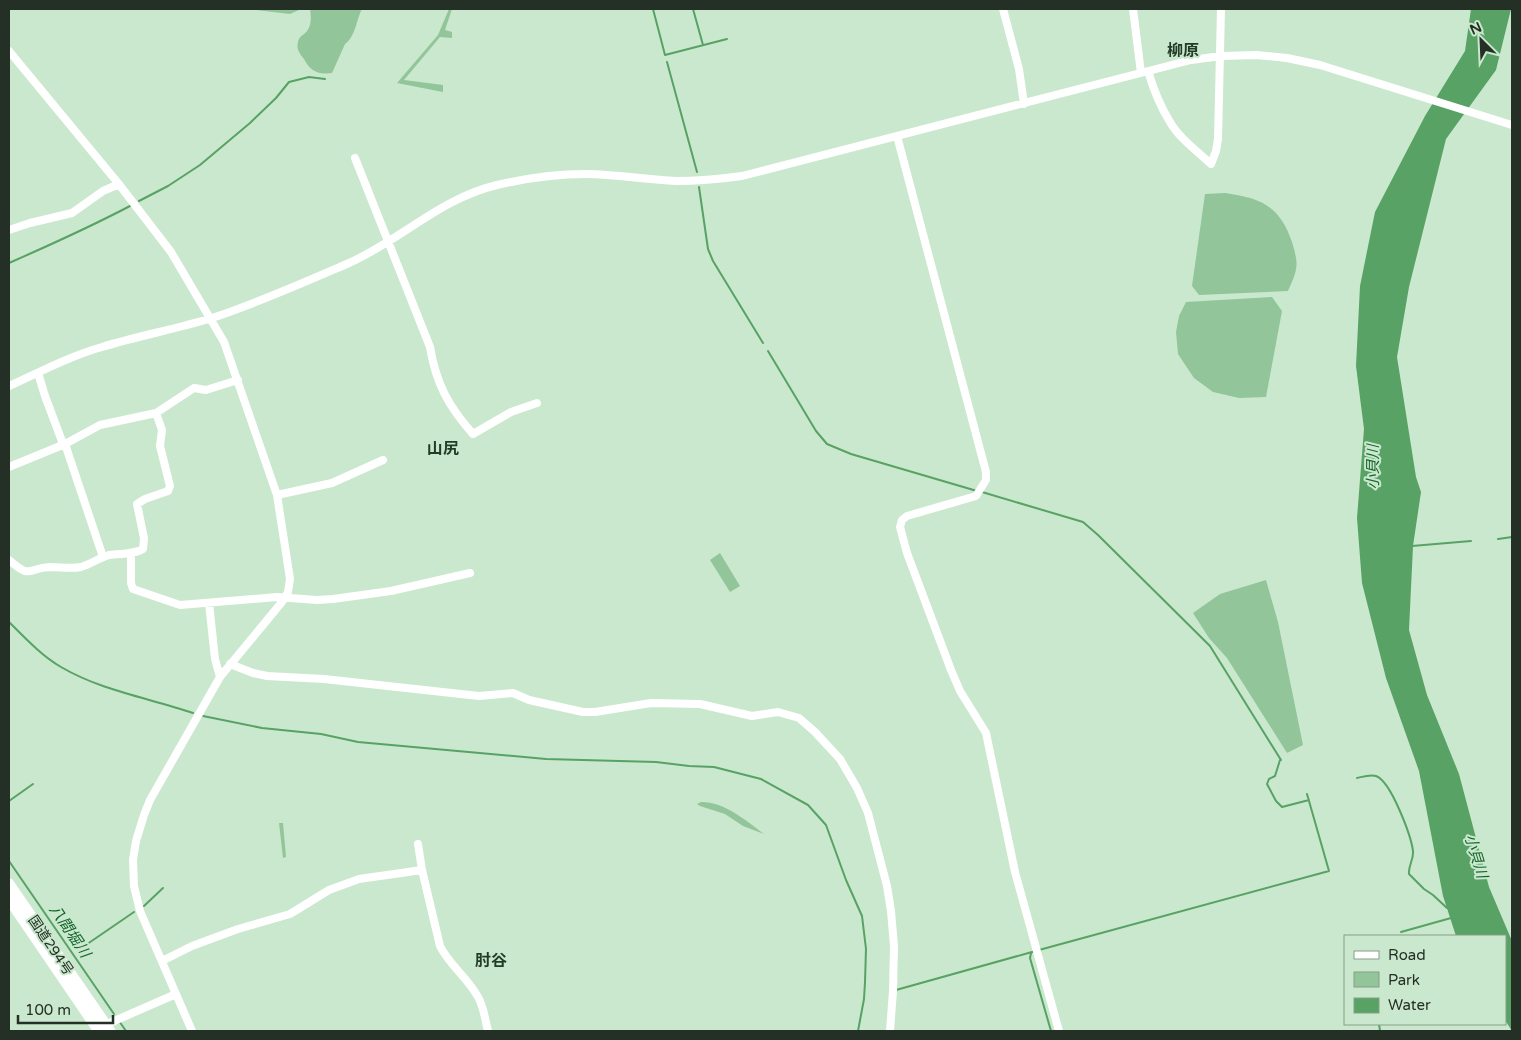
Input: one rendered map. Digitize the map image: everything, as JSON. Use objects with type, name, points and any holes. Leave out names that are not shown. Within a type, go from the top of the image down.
[{"type":"highway","name":"国道294号","points":[[9,884],[100,1029]]},
{"type":"highway","name":"国道294号","points":[[9,899],[100,1029]]},
{"type":"street","points":[[1003,9],[1019,69],[1024,104]]},
{"type":"street","points":[[1133,9],[1144,72],[1170,122],[1211,164],[1218,139],[1221,9]]},
{"type":"street","points":[[9,51],[171,252],[224,342],[277,496],[290,588],[286,597],[220,676],[150,800],[136,841],[133,874],[142,917],[192,1031]]},
{"type":"street","points":[[9,386],[70,358],[100,347],[210,318],[240,308],[351,262],[389,241],[429,214],[456,199],[478,190],[519,180],[556,175],[589,174],[676,181],[725,178],[769,170],[1191,60],[1221,56],[1256,55],[1287,58],[1320,65],[1512,125]]},
{"type":"street","points":[[897,136],[986,472],[983,488],[976,496],[907,516],[902,520],[900,526],[909,558],[955,681],[986,733],[1015,872],[1059,1031]]},
{"type":"street","points":[[356,158],[430,347],[434,369],[442,391],[457,416],[474,434],[511,412],[537,403]]},
{"type":"street","points":[[9,230],[72,213],[103,191],[118,184]]},
{"type":"street","points":[[38,372],[44,396],[64,444],[103,557]]},
{"type":"street","points":[[9,466],[64,444],[100,426],[156,413],[190,389],[198,387],[206,390],[238,380]]},
{"type":"street","points":[[9,560],[27,572],[48,567],[82,566],[103,557],[131,553],[143,549],[145,543],[137,504],[170,489],[166,464],[160,446],[162,430],[156,413]]},
{"type":"street","points":[[277,496],[332,483],[383,460]]},
{"type":"street","points":[[131,553],[131,583],[135,591],[180,605],[276,597],[333,600],[470,573]]},
{"type":"street","points":[[209,603],[215,658],[220,676]]},
{"type":"street","points":[[230,664],[267,676],[324,679],[480,696],[513,693],[529,700],[583,712],[596,712],[638,704],[674,703],[707,705],[742,715],[760,716],[778,712],[799,718],[829,745],[840,759],[850,773],[868,813],[887,886],[893,929],[894,991],[890,1031]]},
{"type":"street","points":[[418,844],[422,870],[440,946],[446,957],[480,999],[488,1031]]},
{"type":"street","points":[[162,960],[234,930],[290,914],[329,890],[359,879],[422,870]]},
{"type":"street","points":[[100,1029],[176,994]]},
{"type":"green space","points":[[248,9],[301,9],[290,14]]},
{"type":"green space","points":[[310,9],[362,9],[354,32],[345,44],[332,73],[319,73],[312,69],[298,49],[300,37],[310,26]]},
{"type":"green space","points":[[449,9],[452,9],[445,30],[452,32],[452,38],[440,37],[404,80],[443,85],[443,92],[397,83],[438,35]]},
{"type":"green space","points":[[1225,193],[1259,201],[1268,206],[1282,220],[1296,255],[1295,274],[1288,291],[1199,295],[1192,286],[1205,194]]},
{"type":"green space","points":[[1272,297],[1282,311],[1266,397],[1239,398],[1213,392],[1194,378],[1178,354],[1176,332],[1179,316],[1186,302]]},
{"type":"green space","points":[[720,553],[740,586],[730,592],[710,560]]},
{"type":"green space","points":[[1266,580],[1278,622],[1303,745],[1287,753],[1227,658],[1209,638],[1193,613],[1220,594]]},
{"type":"green space","points":[[701,802],[726,808],[764,834],[743,826],[725,814],[697,804]]},
{"type":"green space","points":[[279,823],[283,823],[286,857],[283,858]]},
{"type":"water","name":"小貝川","points":[[1471,9],[1511,9],[1496,70],[1446,139],[1409,287],[1397,357],[1416,477],[1421,492],[1413,546],[1409,630],[1427,695],[1459,774],[1489,887],[1512,941],[1512,1031],[1506,1022],[1506,935],[1456,935],[1443,896],[1419,771],[1386,678],[1362,583],[1357,518],[1364,429],[1356,366],[1360,286],[1375,212],[1425,116],[1465,51]]},
{"type":"waterway","points":[[653,9],[665,55],[727,39]]},
{"type":"waterway","points":[[693,9],[703,45]]},
{"type":"waterway","points":[[667,62],[697,172]]},
{"type":"waterway","points":[[139,201],[168,186],[200,165],[250,123],[276,98],[289,82],[309,77],[325,79]]},
{"type":"waterway","points":[[699,187],[708,249],[713,261],[763,343]]},
{"type":"waterway","points":[[9,263],[70,236],[130,206]]},
{"type":"waterway","points":[[768,351],[816,431],[827,444],[851,454],[977,491]]},
{"type":"waterway","points":[[982,492],[1083,522],[1098,535],[1210,646],[1281,760]]},
{"type":"waterway","points":[[1498,539],[1512,537]]},
{"type":"waterway","points":[[1412,546],[1471,541]]},
{"type":"waterway","points":[[9,622],[47,658],[77,675],[109,688],[193,713]]},
{"type":"waterway","points":[[203,716],[262,728],[321,734],[358,742],[546,759],[656,762],[714,767],[761,779],[808,805],[826,825],[846,880],[862,916],[866,949],[865,982],[858,1031]]},
{"type":"waterway","points":[[1280,760],[1275,776],[1269,779],[1267,784],[1276,801],[1282,807],[1309,800]]},
{"type":"waterway","points":[[1357,778],[1369,775],[1376,776],[1388,788],[1404,822],[1413,851],[1409,874],[1447,908]]},
{"type":"waterway","points":[[9,801],[33,784]]},
{"type":"waterway","points":[[1039,950],[1329,871],[1307,794]]},
{"type":"waterway","name":"八間堀川","points":[[9,861],[114,1014]]},
{"type":"waterway","points":[[144,906],[163,888]]},
{"type":"waterway","points":[[80,949],[134,912]]},
{"type":"waterway","points":[[1401,932],[1451,918]]},
{"type":"waterway","points":[[1034,951],[1031,953],[1030,958],[1051,1031]]},
{"type":"waterway","points":[[896,990],[1032,952]]},
{"type":"waterway","name":"八間堀川","points":[[119,1021],[126,1031]]},
{"type":"waterway","points":[[1379,1025],[1380,1031]]},
{"type":"district","name":"柳原","points":[[1183,50]]},
{"type":"district","name":"山尻","points":[[443,448]]},
{"type":"district","name":"肘谷","points":[[491,960]]}]
